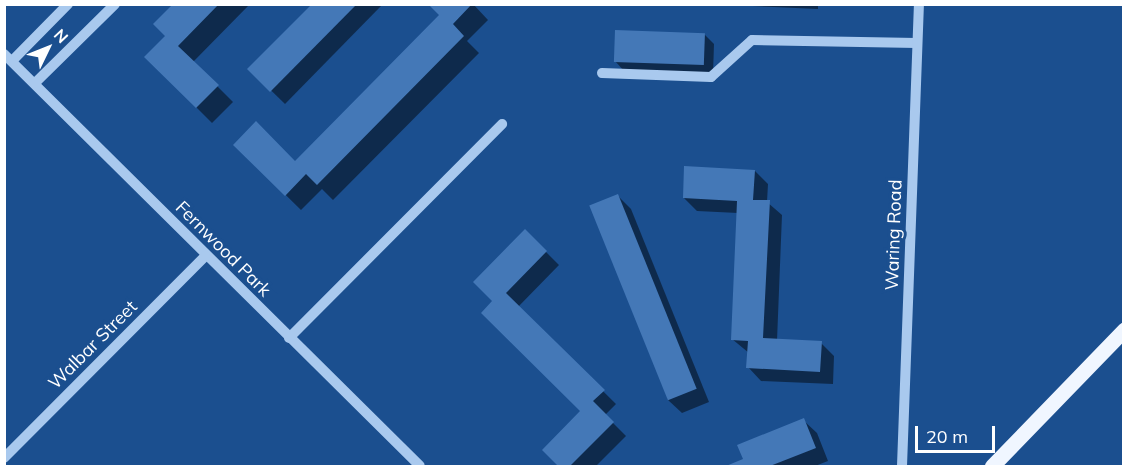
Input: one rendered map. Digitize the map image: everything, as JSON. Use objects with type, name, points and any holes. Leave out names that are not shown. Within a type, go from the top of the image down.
[{"type":"main road","points":[[992,466],[1124,330]]},
{"type":"street","points":[[8,57],[68,4]]},
{"type":"street","points":[[34,83],[115,4]]},
{"type":"street","name":"Waring Road","points":[[902,466],[919,4]]},
{"type":"street","points":[[602,73],[711,77],[752,40],[917,44]]},
{"type":"street","name":"Fernwood Park","points":[[8,57],[420,466]]},
{"type":"street","points":[[289,338],[502,124]]},
{"type":"street","name":"Walbar Street","points":[[4,458],[205,255]]},
{"type":"building","points":[[173,4],[219,4],[178,46],[219,85],[196,108],[144,57],[165,36],[153,24]]},
{"type":"building","points":[[312,4],[357,4],[270,92],[247,69]]},
{"type":"building","points":[[428,4],[472,4],[453,24],[464,36],[317,185],[306,174],[285,196],[233,145],[256,121],[295,161],[439,15]]},
{"type":"building","points":[[615,30],[705,33],[704,65],[614,62]]},
{"type":"building","points":[[684,166],[755,170],[753,200],[770,200],[763,338],[822,341],[820,372],[746,368],[748,341],[731,340],[737,201],[683,198]]},
{"type":"building","points":[[618,194],[697,389],[668,400],[589,206]]},
{"type":"building","points":[[525,229],[547,251],[506,293],[605,390],[593,401],[614,422],[570,466],[558,466],[542,450],[580,411],[481,313],[492,301],[473,282]]},
{"type":"building","points":[[804,418],[816,448],[770,466],[726,466],[743,459],[737,445]]}]
